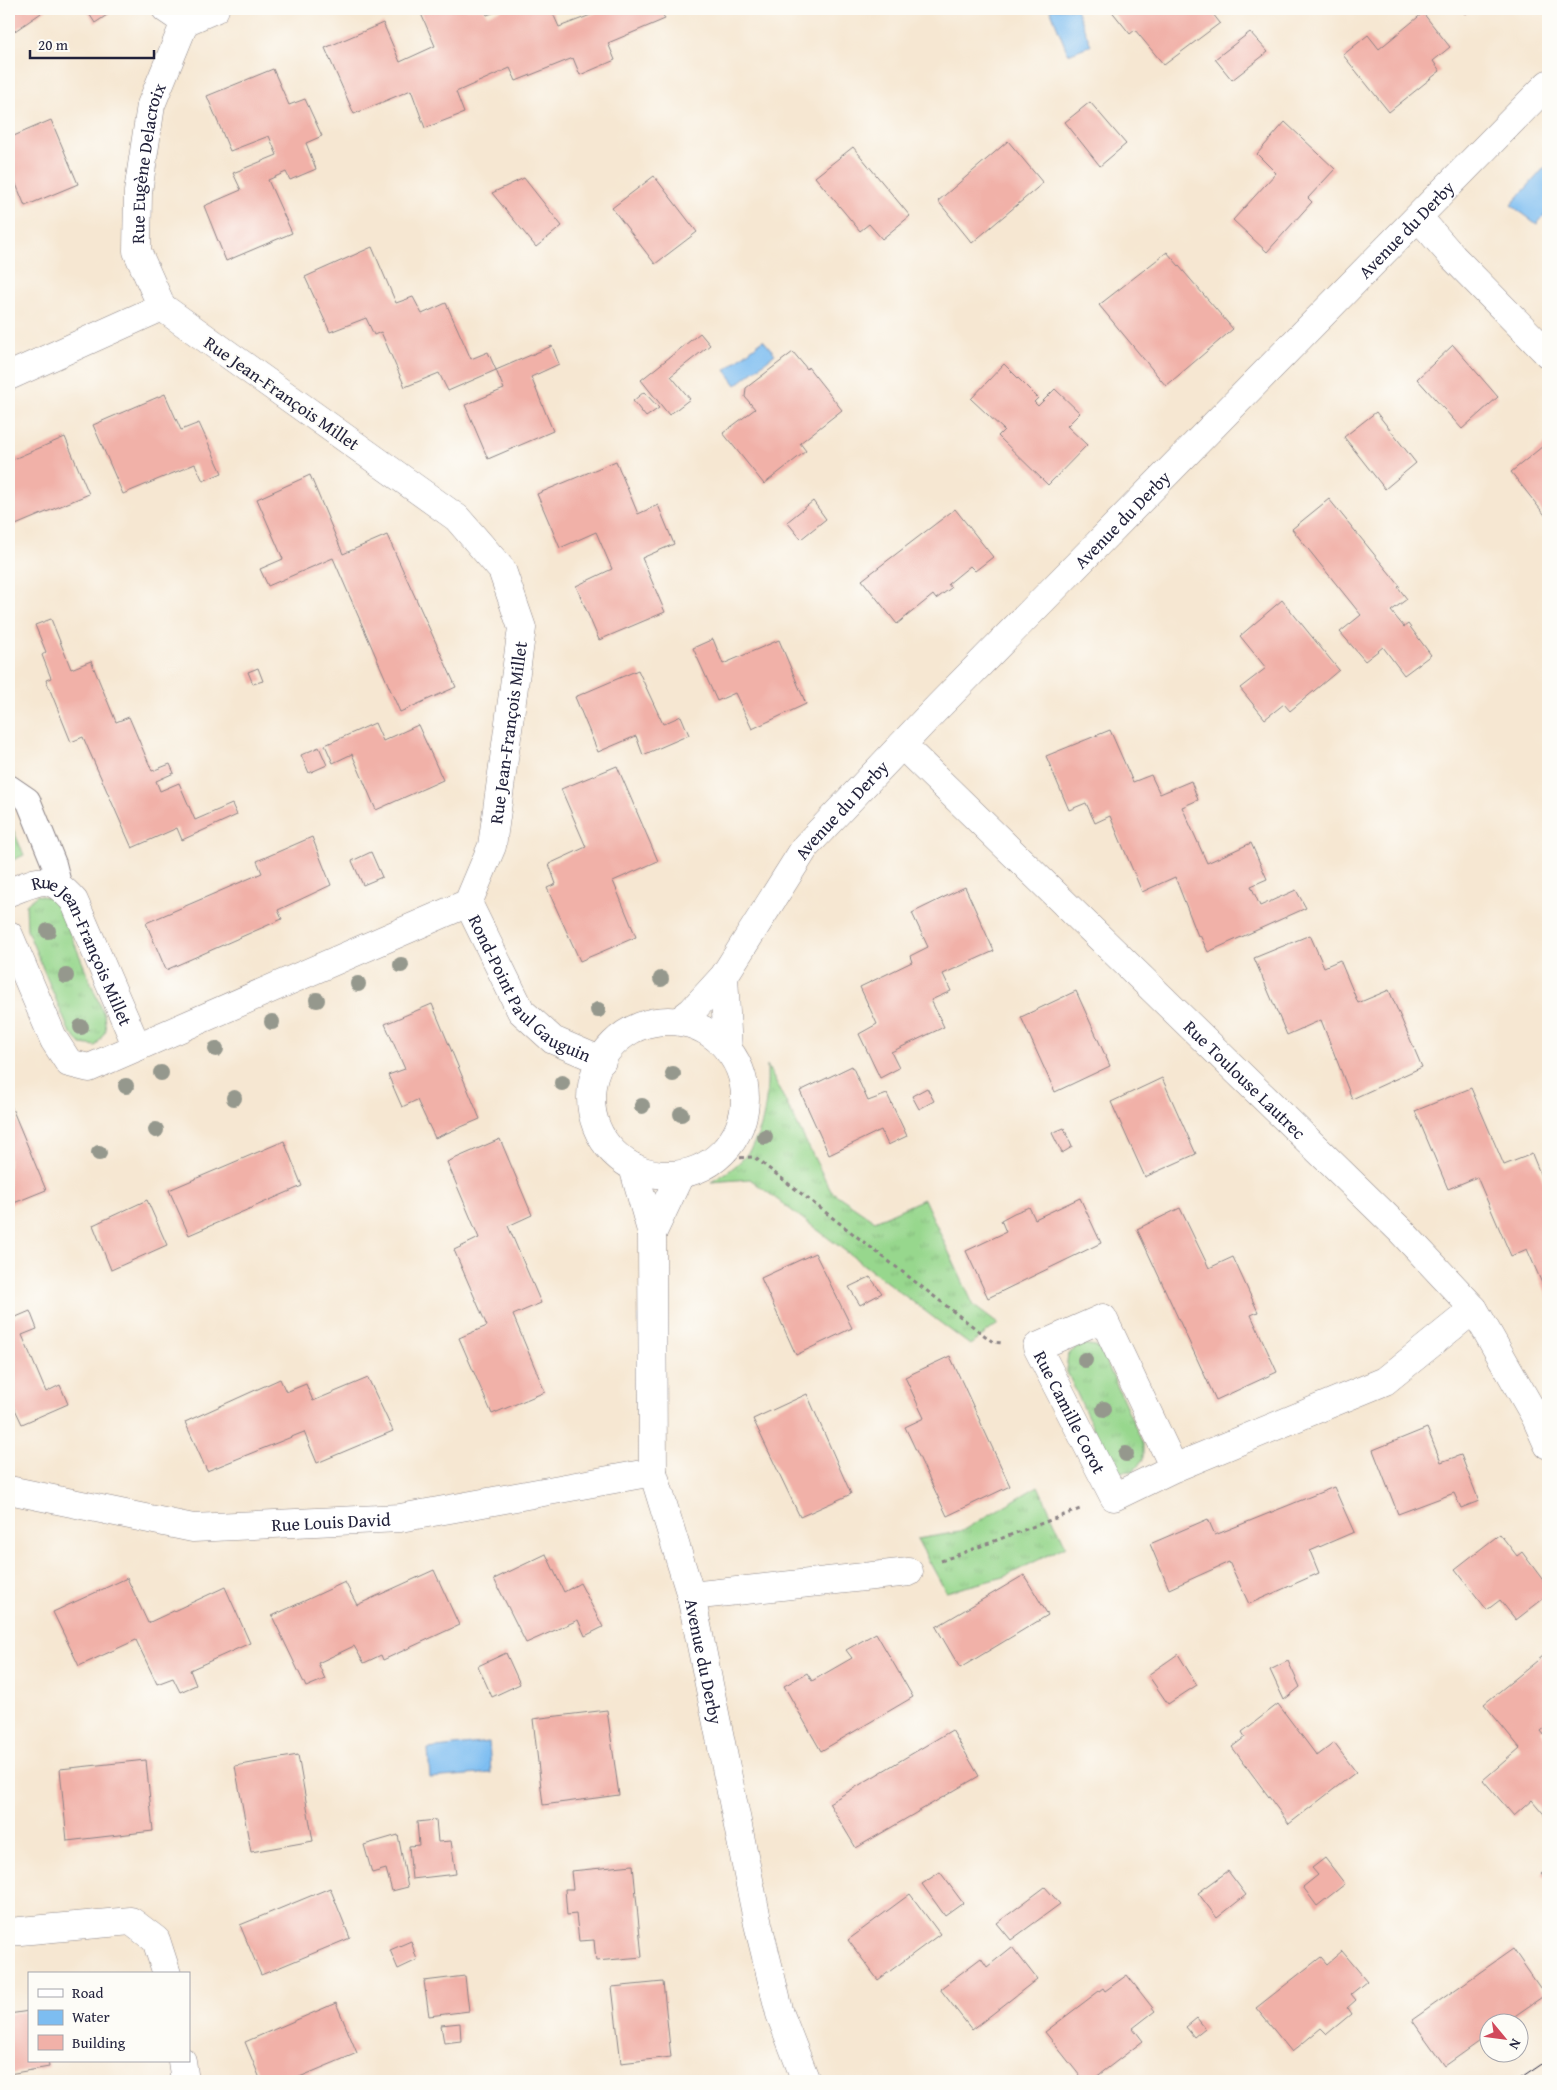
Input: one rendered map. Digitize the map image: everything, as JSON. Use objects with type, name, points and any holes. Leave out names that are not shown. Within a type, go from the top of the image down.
[{"type":"street","name":"Rue Eugène Delacroix","points":[[162,307],[137,251],[138,192],[151,105],[175,16],[215,9]]},
{"type":"street","name":"Avenue du Derby","points":[[679,1021],[692,1011],[724,976],[806,846],[902,745],[1548,84]]},
{"type":"street","points":[[1419,218],[1453,257],[1548,354]]},
{"type":"street","points":[[9,376],[162,307]]},
{"type":"street","name":"Rue Jean-François Millet","points":[[9,935],[54,1040],[69,1063],[89,1068],[468,903],[492,846],[522,628],[502,570],[457,518],[162,307]]},
{"type":"street","name":"Rue Toulouse Lautrec","points":[[902,745],[1401,1231],[1474,1309],[1535,1416],[1548,1445]]},
{"type":"street","name":"Rue Jean-François Millet","points":[[9,892],[41,880],[59,884],[74,901],[137,1047]]},
{"type":"street","name":"Rond-Point Paul Gauguin","points":[[468,903],[521,1010],[553,1040],[602,1061]]},
{"type":"street","points":[[724,976],[728,1050]]},
{"type":"street","name":"Rond-Point Paul Gauguin","points":[[679,1021],[710,1034],[728,1050],[740,1071],[745,1094],[742,1119],[733,1141],[716,1159],[699,1169],[680,1175],[656,1175],[632,1167],[614,1153],[600,1135],[592,1114],[591,1090],[597,1068],[609,1049],[625,1034],[645,1025],[679,1021]]},
{"type":"street","name":"Avenue du Derby","points":[[632,1167],[652,1234],[653,1472],[691,1596],[760,1933],[780,2014],[806,2081]]},
{"type":"street","name":"Avenue du Derby","points":[[652,1234],[680,1175]]},
{"type":"street","name":"Rue Camille Corot","points":[[1174,1468],[1103,1318],[1037,1347],[1114,1497],[1174,1468],[1385,1381],[1474,1309]]},
{"type":"street","name":"Rue Louis David","points":[[9,1490],[193,1528],[400,1518],[653,1472]]},
{"type":"street","points":[[691,1596],[909,1572]]},
{"type":"street","points":[[9,1932],[131,1921],[156,1940],[166,1972]]},
{"type":"street","points":[[182,2062],[185,2081]]},
{"type":"lane","points":[[9,787],[28,800],[54,864],[59,884]]},
{"type":"path","points":[[716,1159],[754,1156],[993,1342],[1037,1347]]},
{"type":"path","points":[[909,1572],[1114,1497]]},
{"type":"green space","points":[[9,820],[24,855],[9,862]]},
{"type":"green space","points":[[37,895],[51,898],[62,913],[104,1015],[106,1030],[96,1046],[81,1044],[69,1031],[27,930],[26,905]]},
{"type":"green space","points":[[767,1065],[831,1191],[875,1221],[924,1199],[974,1306],[998,1324],[970,1345],[750,1179],[711,1182],[731,1169],[744,1157],[758,1134],[767,1093]]},
{"type":"green space","points":[[1082,1344],[1096,1346],[1105,1359],[1143,1444],[1143,1459],[1134,1471],[1119,1472],[1109,1462],[1066,1370],[1068,1354]]},
{"type":"green space","points":[[1038,1486],[1066,1546],[1004,1577],[946,1592],[917,1539],[960,1532]]},
{"type":"water","points":[[1050,9],[1076,9],[1091,45],[1068,54]]},
{"type":"water","points":[[1545,167],[1548,169],[1548,211],[1537,224],[1511,205]]},
{"type":"water","points":[[763,340],[775,354],[736,385],[725,370]]},
{"type":"water","points":[[489,1742],[491,1773],[430,1778],[428,1749]]},
{"type":"building","points":[[9,9],[47,9],[9,35]]},
{"type":"building","points":[[86,9],[108,9],[110,13],[95,23]]},
{"type":"building","points":[[419,9],[484,9],[487,15],[504,9],[551,9],[559,27],[596,13],[594,9],[660,9],[665,19],[608,43],[615,60],[580,75],[573,58],[516,81],[510,68],[456,92],[464,113],[425,128],[411,90],[354,114],[325,48],[383,23],[400,62],[435,46]]},
{"type":"building","points":[[1110,9],[1209,9],[1220,23],[1164,65],[1135,30],[1130,34]]},
{"type":"building","points":[[1461,9],[1472,9],[1465,14]]},
{"type":"building","points":[[1423,13],[1450,47],[1433,61],[1440,71],[1389,112],[1343,55],[1368,35],[1379,49]]},
{"type":"building","points":[[1250,32],[1268,52],[1232,80],[1215,59]]},
{"type":"building","points":[[273,69],[289,105],[305,99],[322,136],[306,143],[316,169],[290,180],[286,172],[268,180],[292,233],[226,261],[204,206],[241,190],[233,173],[277,155],[269,136],[230,151],[207,96]]},
{"type":"building","points":[[1090,102],[1126,144],[1100,166],[1065,122]]},
{"type":"building","points":[[51,120],[78,184],[25,206],[11,172],[9,173],[9,138]]},
{"type":"building","points":[[1285,122],[1335,169],[1308,198],[1312,202],[1267,252],[1233,220],[1276,173],[1257,154]]},
{"type":"building","points":[[1008,141],[1043,183],[972,243],[938,201]]},
{"type":"building","points":[[853,147],[910,216],[882,239],[869,224],[860,231],[815,177]]},
{"type":"building","points":[[654,176],[697,232],[655,264],[612,208]]},
{"type":"building","points":[[524,178],[562,226],[536,247],[492,193]]},
{"type":"building","points":[[9,221],[14,232],[9,234]]},
{"type":"building","points":[[372,247],[396,303],[413,297],[422,314],[446,303],[471,359],[488,352],[496,370],[448,391],[439,373],[405,387],[381,332],[374,335],[366,318],[330,332],[305,277]]},
{"type":"building","points":[[1167,252],[1233,329],[1166,386],[1099,305]]},
{"type":"building","points":[[700,333],[710,345],[671,376],[690,399],[669,415],[641,380]]},
{"type":"building","points":[[1453,345],[1498,397],[1462,429],[1417,379]]},
{"type":"building","points":[[552,346],[559,364],[531,377],[553,431],[488,459],[465,405],[504,389],[496,370]]},
{"type":"building","points":[[793,352],[807,369],[808,367],[842,410],[800,443],[806,451],[764,484],[723,433],[755,409],[745,397],[746,388]]},
{"type":"building","points":[[1004,364],[1038,398],[1034,402],[1038,406],[1055,389],[1080,413],[1067,426],[1087,445],[1048,485],[998,436],[1004,430],[971,399]]},
{"type":"building","points":[[644,392],[659,408],[646,417],[633,401]]},
{"type":"building","points":[[165,394],[181,430],[199,423],[222,473],[203,481],[195,464],[123,494],[93,425]]},
{"type":"building","points":[[1376,412],[1416,463],[1385,489],[1344,437]]},
{"type":"building","points":[[65,437],[89,494],[11,527],[9,521],[9,461]]},
{"type":"building","points":[[1548,442],[1548,519],[1511,472]]},
{"type":"building","points":[[616,461],[638,514],[658,505],[674,544],[642,558],[665,612],[599,640],[576,586],[612,569],[596,532],[560,548],[537,494]]},
{"type":"building","points":[[310,475],[343,554],[387,535],[456,687],[400,712],[333,558],[268,586],[260,569],[283,559],[257,499]]},
{"type":"building","points":[[1329,499],[1400,586],[1398,587],[1407,599],[1391,611],[1404,627],[1408,624],[1431,655],[1404,675],[1383,647],[1365,661],[1340,632],[1361,615],[1292,529]]},
{"type":"building","points":[[813,501],[826,519],[801,539],[787,522]]},
{"type":"building","points":[[955,509],[993,557],[975,571],[970,566],[948,584],[951,588],[936,599],[933,595],[897,624],[862,580]]},
{"type":"building","points":[[1282,600],[1339,670],[1290,711],[1284,704],[1265,719],[1240,688],[1266,668],[1240,636]]},
{"type":"building","points":[[51,619],[71,669],[91,661],[116,722],[129,717],[152,771],[170,764],[174,773],[156,781],[160,791],[179,783],[195,820],[232,804],[237,815],[182,840],[177,828],[132,848],[83,737],[71,742],[46,680],[51,678],[42,655],[46,652],[35,625]]},
{"type":"building","points":[[713,639],[723,664],[779,640],[806,704],[752,729],[735,693],[717,701],[693,648]]},
{"type":"building","points":[[258,668],[263,681],[253,684],[248,672]]},
{"type":"building","points":[[638,670],[663,724],[681,716],[689,735],[643,755],[636,736],[598,752],[575,697]]},
{"type":"building","points":[[375,723],[383,741],[418,725],[443,780],[376,810],[352,754],[333,763],[325,745]]},
{"type":"building","points":[[1110,730],[1133,782],[1151,775],[1160,794],[1191,781],[1198,800],[1182,807],[1207,863],[1251,843],[1267,879],[1251,886],[1260,906],[1296,890],[1306,908],[1208,952],[1200,935],[1198,936],[1175,877],[1142,892],[1110,816],[1095,823],[1086,803],[1069,810],[1046,756]]},
{"type":"building","points":[[319,747],[327,765],[309,773],[301,755]]},
{"type":"building","points":[[617,766],[658,861],[613,881],[636,937],[580,961],[547,888],[556,884],[549,864],[586,847],[561,789]]},
{"type":"building","points":[[312,837],[331,885],[278,910],[282,919],[166,970],[146,923],[262,873],[257,861]]},
{"type":"building","points":[[371,852],[382,877],[363,885],[352,861]]},
{"type":"building","points":[[965,887],[994,951],[943,974],[951,991],[931,1000],[944,1027],[891,1052],[899,1068],[880,1078],[859,1034],[877,1024],[860,987],[912,962],[910,956],[928,947],[912,913]]},
{"type":"building","points":[[1310,935],[1324,967],[1340,960],[1358,1003],[1389,990],[1422,1067],[1352,1099],[1321,1020],[1287,1035],[1254,958]]},
{"type":"building","points":[[1076,991],[1110,1066],[1055,1092],[1021,1017]]},
{"type":"building","points":[[432,1004],[480,1119],[435,1138],[417,1100],[402,1107],[388,1075],[405,1069],[385,1024]]},
{"type":"building","points":[[852,1066],[868,1101],[887,1094],[907,1136],[888,1145],[881,1130],[829,1155],[800,1091]]},
{"type":"building","points":[[1162,1078],[1196,1154],[1145,1177],[1111,1102]]},
{"type":"building","points":[[927,1088],[934,1101],[919,1109],[912,1096]]},
{"type":"building","points":[[1471,1088],[1504,1165],[1532,1154],[1548,1193],[1548,1297],[1527,1249],[1511,1256],[1477,1177],[1448,1189],[1415,1111]]},
{"type":"building","points":[[9,1101],[46,1190],[9,1205]]},
{"type":"building","points":[[1064,1128],[1072,1147],[1062,1153],[1052,1133]]},
{"type":"building","points":[[500,1139],[532,1215],[508,1226],[541,1303],[513,1315],[545,1392],[492,1414],[459,1338],[487,1326],[454,1250],[479,1238],[447,1162]]},
{"type":"building","points":[[284,1141],[302,1186],[189,1235],[169,1190]]},
{"type":"building","points":[[1080,1198],[1101,1243],[988,1298],[966,1251],[1006,1232],[1001,1220],[1014,1213],[1029,1207],[1035,1219]]},
{"type":"building","points":[[147,1200],[167,1245],[111,1270],[93,1225]]},
{"type":"building","points":[[1180,1208],[1209,1268],[1233,1257],[1258,1312],[1251,1315],[1277,1372],[1216,1400],[1137,1229]]},
{"type":"building","points":[[815,1253],[852,1328],[796,1355],[761,1278]]},
{"type":"building","points":[[870,1277],[882,1293],[860,1305],[849,1287]]},
{"type":"building","points":[[30,1311],[37,1329],[22,1335],[46,1392],[60,1385],[68,1404],[22,1424],[13,1405],[9,1407],[9,1320]]},
{"type":"building","points":[[950,1356],[1010,1486],[947,1516],[905,1427],[924,1418],[905,1377]]},
{"type":"building","points":[[368,1378],[393,1431],[317,1463],[304,1432],[207,1471],[185,1422],[280,1379],[286,1392],[306,1384],[313,1401]]},
{"type":"building","points":[[807,1394],[851,1494],[800,1517],[753,1419]]},
{"type":"building","points":[[1427,1428],[1441,1462],[1461,1455],[1479,1501],[1461,1508],[1454,1493],[1398,1514],[1373,1450]]},
{"type":"building","points":[[1334,1487],[1354,1532],[1310,1551],[1319,1573],[1249,1604],[1229,1562],[1169,1589],[1150,1544],[1208,1519],[1215,1535]]},
{"type":"building","points":[[1500,1534],[1517,1556],[1522,1552],[1548,1587],[1548,1595],[1516,1620],[1500,1600],[1487,1610],[1455,1569]]},
{"type":"building","points":[[546,1554],[564,1592],[580,1583],[603,1627],[585,1636],[578,1620],[526,1643],[494,1579]]},
{"type":"building","points":[[434,1570],[459,1625],[383,1660],[381,1655],[364,1663],[354,1646],[318,1663],[325,1679],[306,1687],[272,1616],[345,1582],[357,1605]]},
{"type":"building","points":[[1024,1575],[1048,1615],[960,1668],[936,1627]]},
{"type":"building","points":[[127,1578],[148,1623],[225,1587],[250,1643],[190,1670],[196,1685],[180,1692],[173,1678],[157,1684],[136,1640],[79,1666],[53,1612]]},
{"type":"building","points":[[876,1633],[913,1697],[821,1751],[784,1686],[807,1673],[812,1681],[852,1658],[846,1650]]},
{"type":"building","points":[[1548,1652],[1548,1725],[1541,1731],[1548,1740],[1548,1819],[1532,1800],[1514,1816],[1483,1780],[1520,1748],[1484,1704]]},
{"type":"building","points":[[506,1653],[520,1684],[492,1697],[478,1666]]},
{"type":"building","points":[[1178,1654],[1197,1685],[1168,1704],[1148,1675]]},
{"type":"building","points":[[1288,1661],[1300,1687],[1284,1700],[1270,1670]]},
{"type":"building","points":[[1278,1704],[1317,1756],[1334,1743],[1356,1772],[1289,1824],[1232,1747],[1245,1737],[1242,1732]]},
{"type":"building","points":[[607,1710],[619,1795],[543,1805],[533,1719]]},
{"type":"building","points":[[952,1730],[979,1776],[856,1848],[829,1803]]},
{"type":"building","points":[[298,1755],[313,1841],[251,1852],[235,1766]]},
{"type":"building","points":[[146,1760],[153,1831],[67,1841],[60,1769]]},
{"type":"building","points":[[436,1820],[438,1842],[451,1841],[456,1874],[412,1879],[409,1846],[419,1845],[417,1822]]},
{"type":"building","points":[[398,1835],[408,1887],[392,1891],[386,1869],[372,1873],[364,1845]]},
{"type":"building","points":[[1325,1858],[1345,1884],[1317,1906],[1303,1887],[1318,1875],[1312,1868]]},
{"type":"building","points":[[633,1865],[642,1957],[596,1961],[594,1940],[579,1941],[576,1914],[567,1915],[565,1889],[573,1889],[571,1871]]},
{"type":"building","points":[[1548,1869],[1548,1881],[1542,1874]]},
{"type":"building","points":[[1228,1871],[1246,1895],[1217,1918],[1198,1893]]},
{"type":"building","points":[[940,1872],[963,1903],[945,1916],[922,1884]]},
{"type":"building","points":[[1045,1887],[1060,1904],[1011,1940],[997,1923]]},
{"type":"building","points":[[330,1888],[350,1938],[261,1975],[240,1925]]},
{"type":"building","points":[[910,1894],[940,1934],[878,1980],[848,1940]]},
{"type":"building","points":[[411,1941],[417,1960],[398,1969],[390,1950]]},
{"type":"building","points":[[1012,1947],[1037,1979],[972,2030],[940,1989],[981,1958],[987,1967]]},
{"type":"building","points":[[1513,1949],[1545,1995],[1520,2012],[1480,2012],[1480,2041],[1445,2066],[1412,2020]]},
{"type":"building","points":[[1342,1951],[1367,1981],[1351,1994],[1356,2000],[1347,2008],[1351,2014],[1327,2034],[1321,2028],[1292,2052],[1256,2008],[1321,1957],[1327,1964]]},
{"type":"building","points":[[1127,1975],[1155,2011],[1133,2028],[1143,2041],[1091,2081],[1084,2081],[1045,2032],[1103,1988],[1105,1991]]},
{"type":"building","points":[[465,1976],[469,2011],[429,2016],[424,1981]]},
{"type":"building","points":[[663,1982],[671,2057],[621,2063],[612,1987]]},
{"type":"building","points":[[336,2003],[357,2053],[290,2081],[261,2081],[245,2042]]},
{"type":"building","points":[[28,2011],[28,2062],[48,2062],[49,2067],[9,2074],[9,2014]]},
{"type":"building","points":[[1197,2018],[1205,2028],[1194,2037],[1186,2027]]},
{"type":"building","points":[[460,2023],[461,2041],[444,2043],[441,2025]]},
{"type":"tram line","points":[[1517,2081],[1548,2060]]}]
